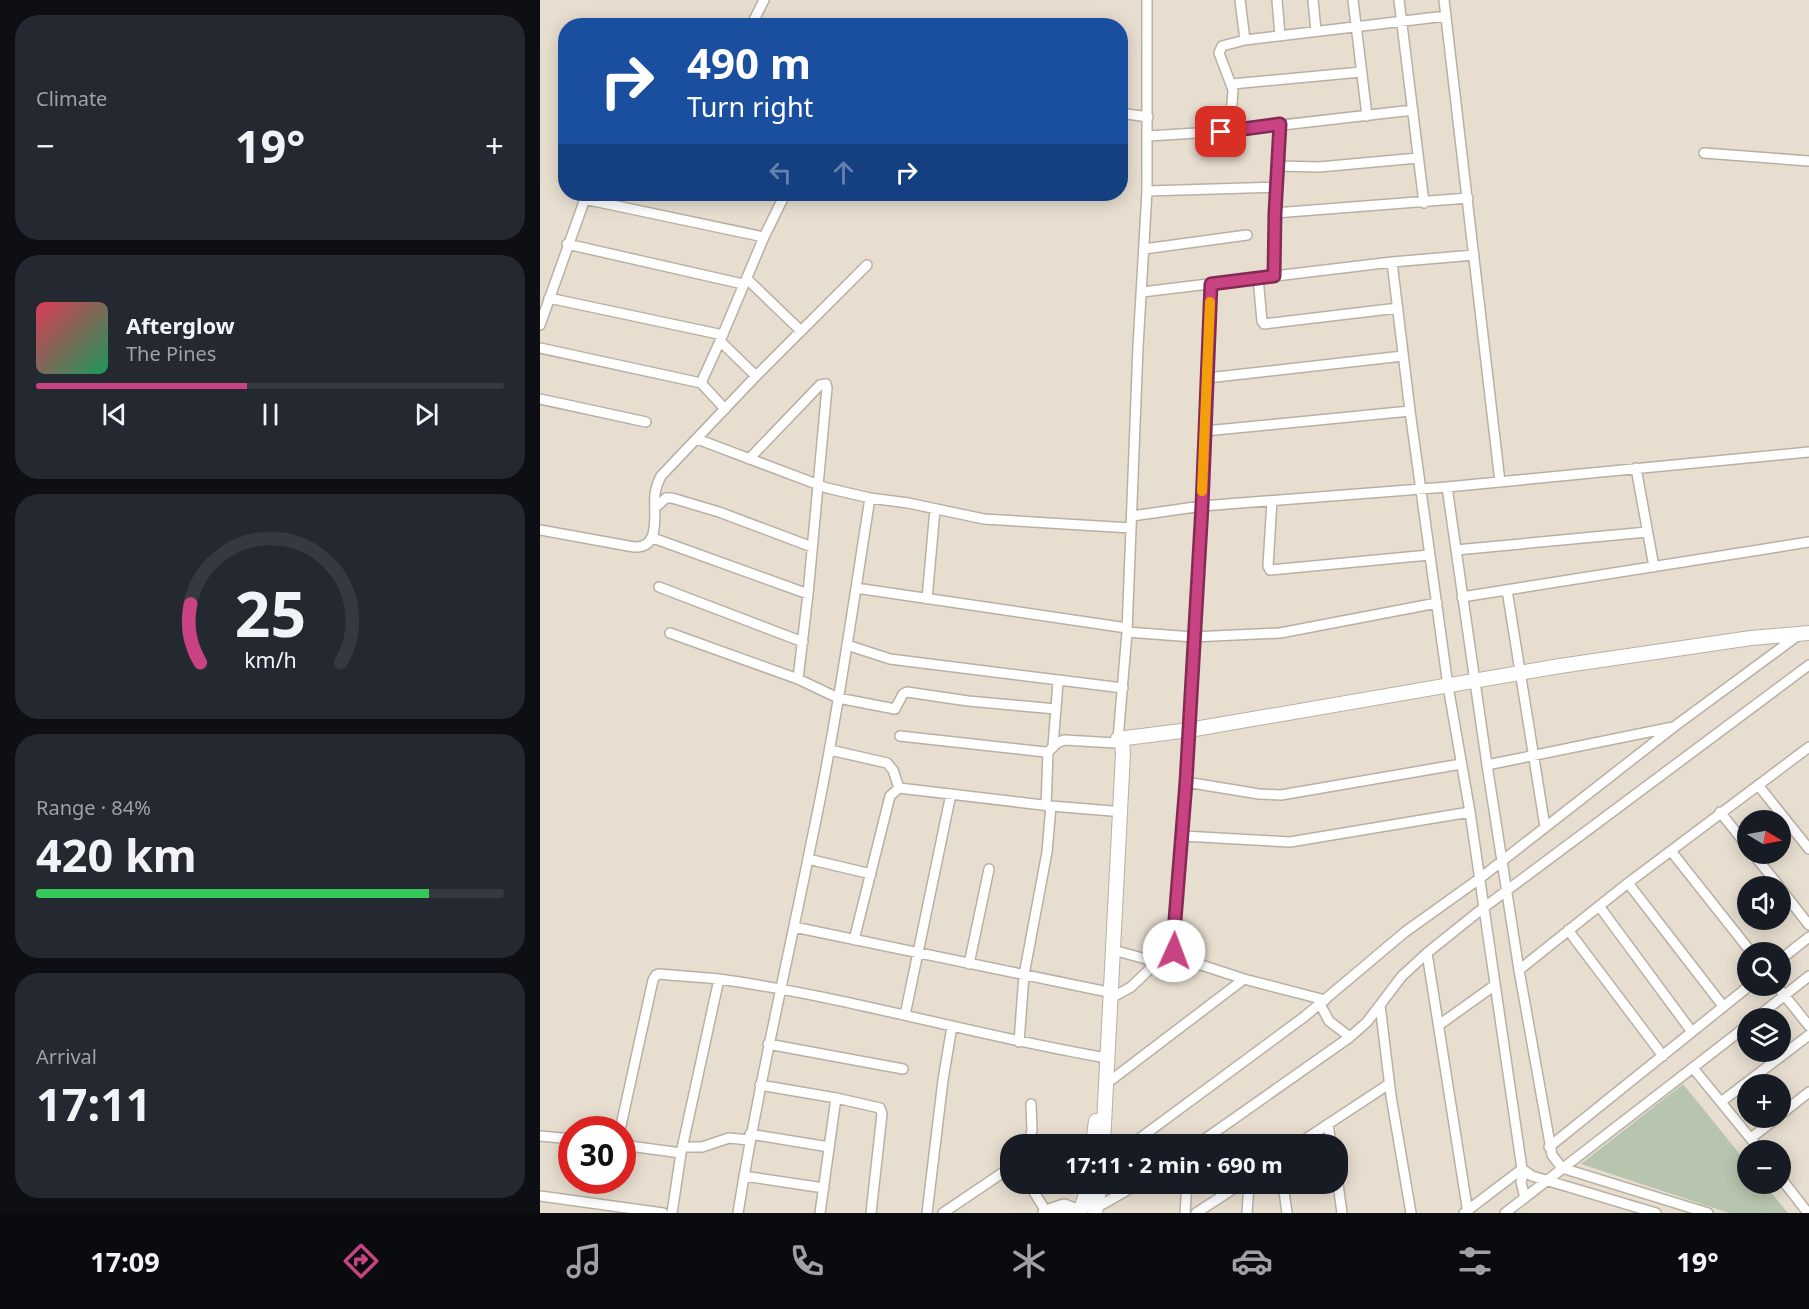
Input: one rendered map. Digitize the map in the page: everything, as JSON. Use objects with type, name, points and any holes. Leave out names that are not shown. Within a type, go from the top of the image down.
[{"type":"main road","points":[[1117,741],[1521,673],[1807,631]]},
{"type":"main road","points":[[1103,1134],[1112,811],[1117,741]]},
{"type":"main road","points":[[1094,1134],[1113,950],[1123,753],[1122,742],[1117,741]]},
{"type":"main road","points":[[1087,1210],[1088,1194]]},
{"type":"main road","points":[[1087,1210],[1095,1194]]},
{"type":"main road","points":[[1046,1213],[1064,1207],[1087,1210]]},
{"type":"street","points":[[755,18],[764,0]]},
{"type":"street","points":[[900,736],[1051,749],[1064,740],[1117,741],[1127,630],[1138,347],[1147,191],[1148,0]]},
{"type":"street","points":[[1240,0],[1245,40]]},
{"type":"street","points":[[1277,0],[1280,36]]},
{"type":"street","points":[[1313,0],[1316,31]]},
{"type":"street","points":[[1353,0],[1367,116]]},
{"type":"street","points":[[1400,0],[1424,202]]},
{"type":"street","points":[[1444,0],[1500,482]]},
{"type":"street","points":[[1230,130],[1232,84],[1220,56],[1220,48],[1226,44],[1446,16]]},
{"type":"street","points":[[1232,84],[1361,72]]},
{"type":"street","points":[[1148,136],[1230,130],[1413,110]]},
{"type":"street","points":[[1128,114],[1148,117]]},
{"type":"street","points":[[1274,276],[1280,124]]},
{"type":"street","points":[[1704,153],[1809,161]]},
{"type":"street","points":[[1279,166],[1319,167],[1418,158]]},
{"type":"street","points":[[1147,191],[1277,187]]},
{"type":"street","points":[[1275,213],[1468,198]]},
{"type":"street","points":[[540,325],[583,201]]},
{"type":"street","points":[[607,201],[764,237]]},
{"type":"street","points":[[701,383],[779,201]]},
{"type":"street","points":[[1144,249],[1247,235]]},
{"type":"street","points":[[567,244],[745,282],[801,331]]},
{"type":"street","points":[[1142,291],[1392,262],[1474,255]]},
{"type":"street","points":[[1392,262],[1429,555],[1448,686],[1470,812],[1523,1171],[1521,1182],[1525,1198]]},
{"type":"street","points":[[540,530],[645,547],[652,538],[655,495],[661,476],[756,376],[867,265]]},
{"type":"street","points":[[1258,278],[1264,324],[1398,309]]},
{"type":"street","points":[[1177,956],[1173,945],[1183,836],[1202,506],[1211,284]]},
{"type":"street","points":[[549,298],[722,338],[756,376]]},
{"type":"street","points":[[540,348],[701,383],[724,409]]},
{"type":"street","points":[[1207,378],[1403,356]]},
{"type":"street","points":[[749,459],[824,383],[827,388],[798,679]]},
{"type":"street","points":[[540,399],[646,422]]},
{"type":"street","points":[[1205,431],[1410,411]]},
{"type":"street","points":[[697,439],[832,490],[870,498],[984,519],[1131,528]]},
{"type":"street","points":[[1132,516],[1202,506],[1447,487],[1809,452]]},
{"type":"street","points":[[1636,468],[1654,567]]},
{"type":"street","points":[[1447,487],[1474,682],[1549,1147],[1554,1159],[1562,1168],[1708,1213]]},
{"type":"street","points":[[655,508],[666,498],[672,498],[812,547]]},
{"type":"street","points":[[740,1213],[750,1137],[760,1085],[830,750],[870,498]]},
{"type":"street","points":[[1272,501],[1268,566],[1270,570],[1429,555]]},
{"type":"street","points":[[927,599],[935,509]]},
{"type":"street","points":[[1456,550],[1647,532]]},
{"type":"street","points":[[652,538],[808,594]]},
{"type":"street","points":[[1462,597],[1809,542]]},
{"type":"street","points":[[659,587],[803,642]]},
{"type":"street","points":[[856,588],[1127,630],[1193,637],[1300,630],[1437,603]]},
{"type":"street","points":[[1507,590],[1545,827]]},
{"type":"street","points":[[1145,1134],[1323,1002],[1405,932],[1479,879],[1675,726],[1807,631]]},
{"type":"street","points":[[670,633],[798,679],[838,698],[895,709],[903,693],[907,692],[1056,710]]},
{"type":"street","points":[[847,645],[891,659],[1058,682],[1123,688]]},
{"type":"street","points":[[1212,1134],[1350,1037],[1367,1022],[1402,976],[1484,908],[1809,665]]},
{"type":"street","points":[[1018,1042],[1024,975],[1047,852],[1051,749],[1058,682]]},
{"type":"street","points":[[1487,765],[1675,726]]},
{"type":"street","points":[[1519,970],[1720,812],[1809,747]]},
{"type":"street","points":[[830,750],[887,763],[893,770],[899,788]]},
{"type":"street","points":[[1186,782],[1259,794],[1281,795],[1461,764]]},
{"type":"street","points":[[1758,785],[1809,849]]},
{"type":"street","points":[[854,940],[890,796],[899,788],[1048,806],[1112,811]]},
{"type":"street","points":[[904,1015],[951,794]]},
{"type":"street","points":[[1183,836],[1290,842],[1470,812]]},
{"type":"street","points":[[1720,812],[1737,833]]},
{"type":"street","points":[[1671,850],[1743,942]]},
{"type":"street","points":[[808,858],[871,874]]},
{"type":"street","points":[[1761,864],[1771,876]]},
{"type":"street","points":[[969,964],[989,869]]},
{"type":"street","points":[[1628,883],[1723,1006]]},
{"type":"street","points":[[1791,901],[1809,924]]},
{"type":"street","points":[[1599,906],[1692,1032]]},
{"type":"street","points":[[794,927],[1107,994],[1131,987],[1157,962],[1177,956],[1244,979],[1323,1002]]},
{"type":"street","points":[[1568,930],[1663,1056]]},
{"type":"street","points":[[1791,951],[1809,937]]},
{"type":"street","points":[[1113,950],[1157,962]]},
{"type":"street","points":[[1427,953],[1467,1212],[1523,1171]]},
{"type":"street","points":[[623,1116],[654,977],[660,974],[719,979],[780,990],[904,1015],[1018,1042],[1101,1057]]},
{"type":"street","points":[[1791,991],[1809,976]]},
{"type":"street","points":[[672,1213],[682,1150],[719,979]]},
{"type":"street","points":[[1106,1083],[1244,979]]},
{"type":"street","points":[[1439,1025],[1495,985]]},
{"type":"street","points":[[1549,1147],[1737,995]]},
{"type":"street","points":[[1769,1008],[1785,996],[1809,1026]]},
{"type":"street","points":[[1323,1002],[1329,1021],[1350,1037]]},
{"type":"street","points":[[1380,1005],[1389,1084],[1411,1213]]},
{"type":"street","points":[[927,1213],[941,1091],[952,1026]]},
{"type":"street","points":[[1505,1213],[1737,1034]]},
{"type":"street","points":[[1721,1102],[1809,1035]]},
{"type":"street","points":[[768,1044],[903,1069]]},
{"type":"street","points":[[1693,1068],[1750,1138],[1763,1128]]},
{"type":"street","points":[[1314,1134],[1389,1084]]},
{"type":"street","points":[[760,1085],[877,1106],[882,1111],[872,1213]]},
{"type":"street","points":[[1791,1106],[1809,1092]]},
{"type":"street","points":[[820,1213],[836,1098]]},
{"type":"street","points":[[1030,1104],[1031,1134]]},
{"type":"street","points":[[1328,1125],[1329,1134]]},
{"type":"street","points":[[540,1136],[558,1138]]},
{"type":"street","points":[[636,1146],[682,1150],[702,1147],[729,1138],[750,1137],[829,1147]]},
{"type":"street","points":[[1523,1171],[1656,1213]]},
{"type":"street","points":[[943,1213],[1000,1174]]},
{"type":"street","points":[[744,1176],[824,1188]]},
{"type":"street","points":[[1791,1191],[1808,1213]]},
{"type":"street","points":[[1035,1194],[1046,1213]]},
{"type":"street","points":[[1087,1210],[1118,1194]]},
{"type":"street","points":[[1185,1213],[1186,1194]]},
{"type":"street","points":[[1196,1213],[1225,1194]]},
{"type":"street","points":[[1247,1213],[1248,1194]]},
{"type":"street","points":[[1284,1194],[1287,1213]]},
{"type":"street","points":[[1339,1194],[1342,1213]]},
{"type":"street","points":[[540,1196],[663,1213]]},
{"type":"green space","points":[[1683,1084],[1737,1151],[1737,1194],[1772,1194],[1788,1213],[1729,1213],[1581,1164]]},
{"type":"slow traffic","points":[[1202,491],[1210,302]]},
{"type":"route","points":[[1174,951],[1202,506],[1211,284],[1274,276],[1280,124],[1221,132]]}]
